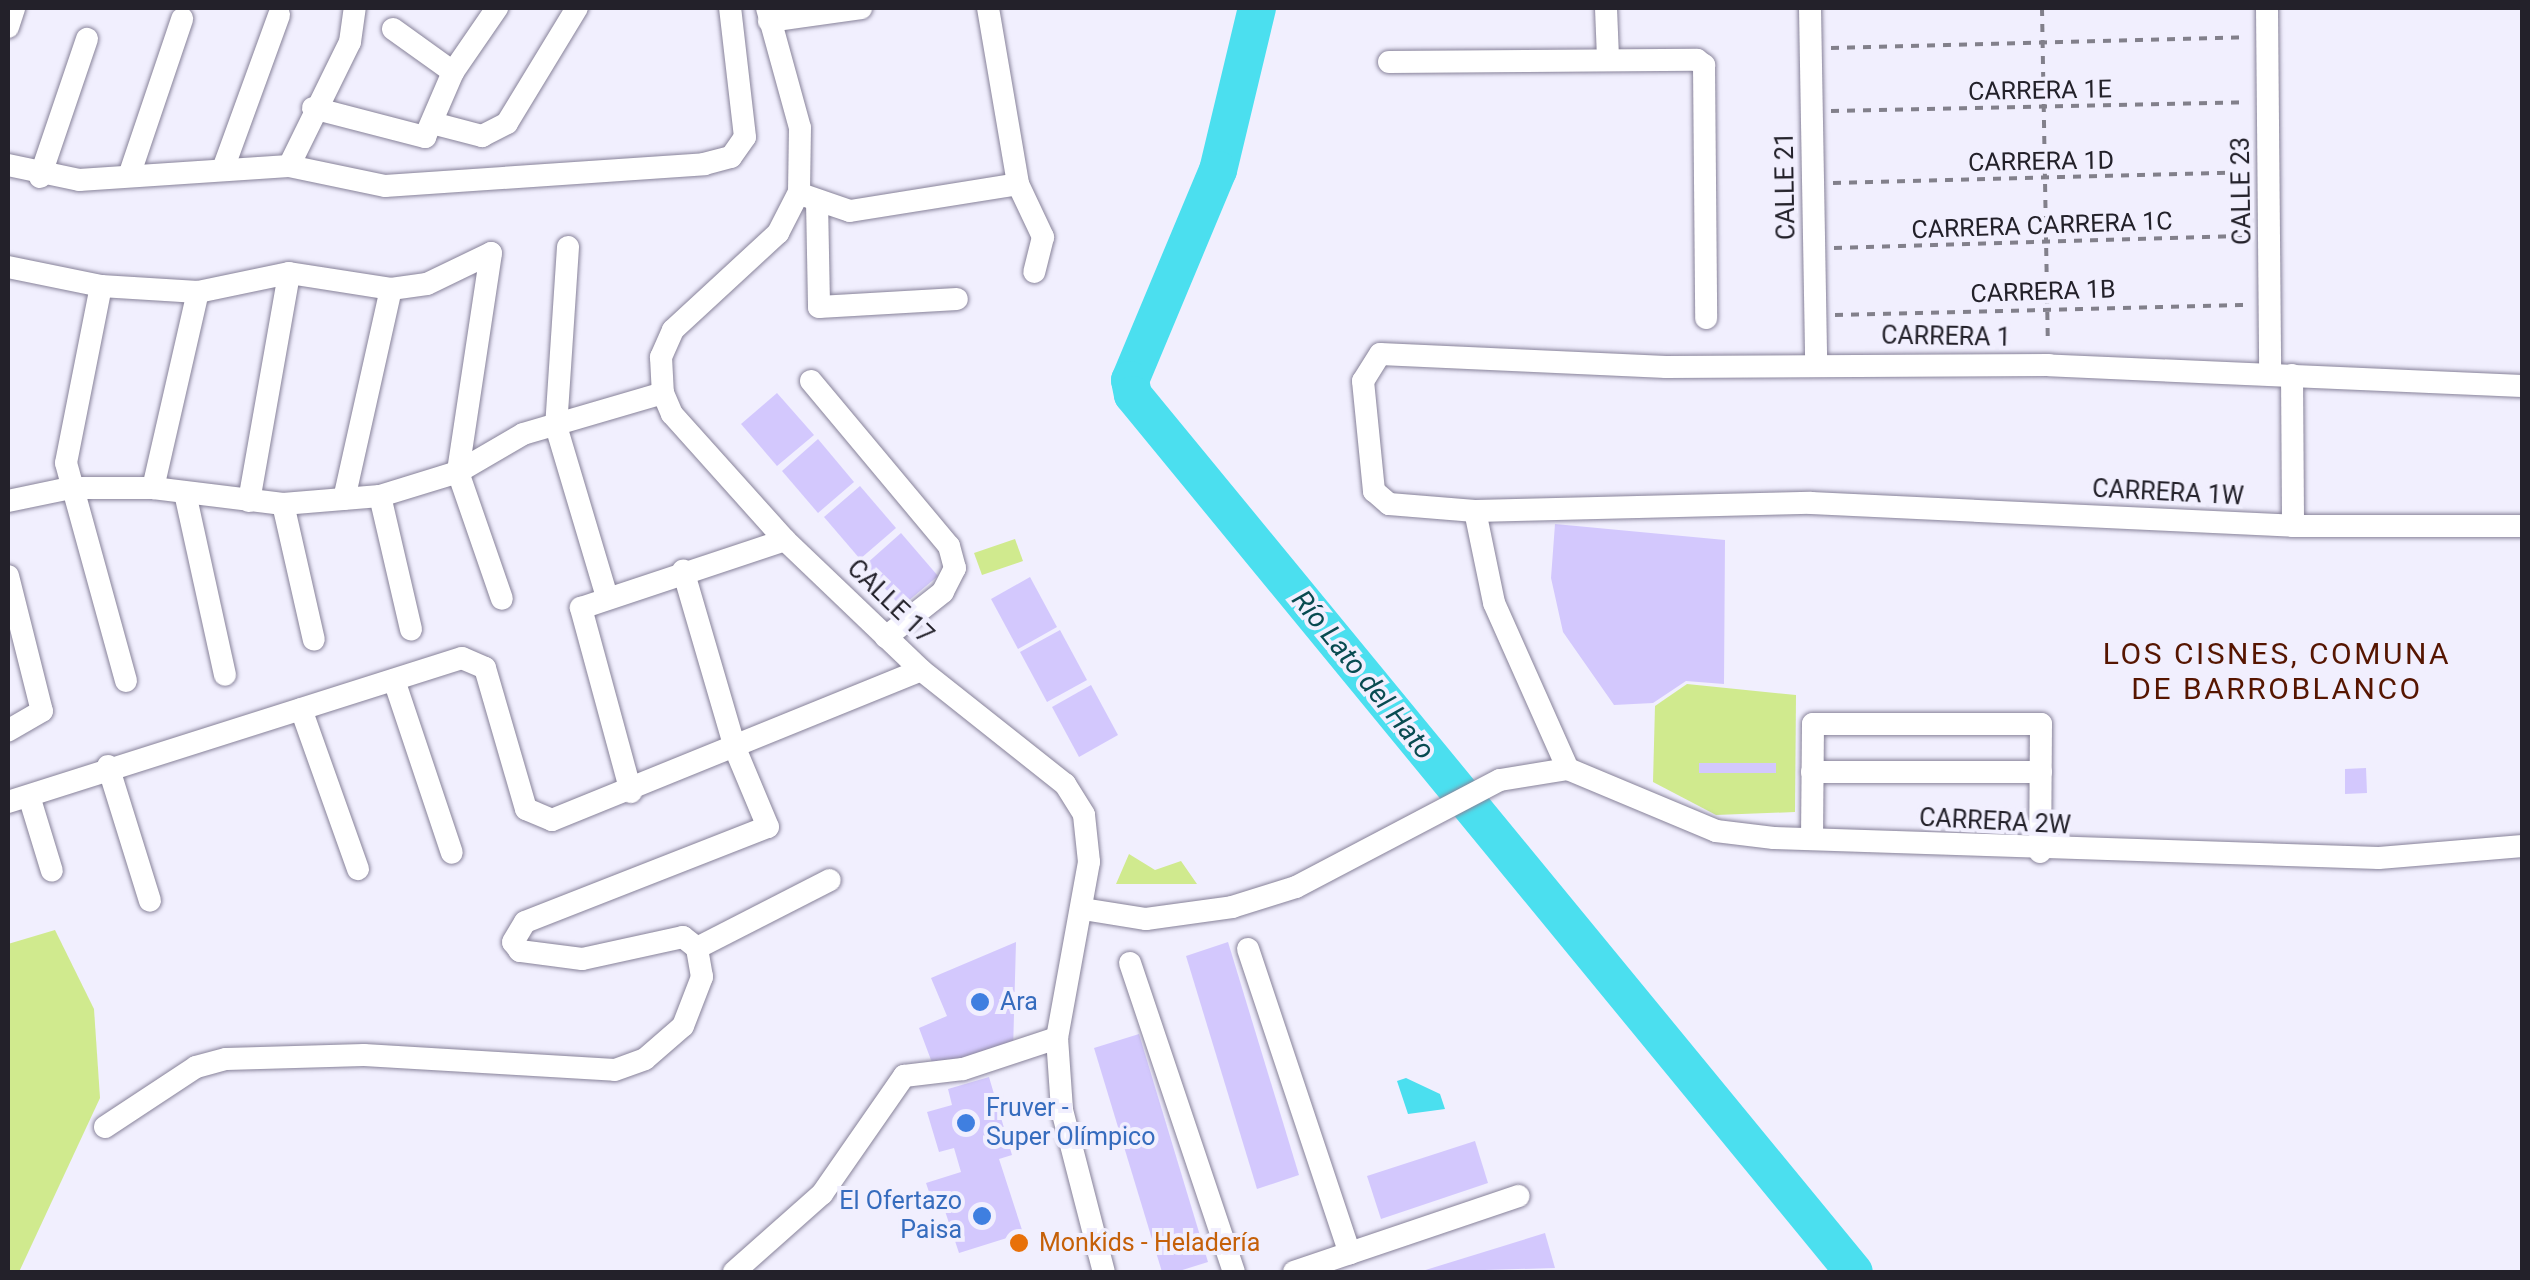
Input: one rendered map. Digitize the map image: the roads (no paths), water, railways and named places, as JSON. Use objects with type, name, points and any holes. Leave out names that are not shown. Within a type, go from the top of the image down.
[{"type":"street","points":[[8,27],[14,8]]},
{"type":"street","points":[[289,166],[313,108],[350,42],[355,8]]},
{"type":"street","points":[[313,108],[417,138],[436,124],[453,72],[497,8]]},
{"type":"street","points":[[436,124],[482,136],[507,123],[577,8]]},
{"type":"street","points":[[8,166],[40,177],[289,166],[385,186],[731,158],[745,137],[730,8]]},
{"type":"street","points":[[861,8],[768,14],[800,128],[819,308],[956,299]]},
{"type":"street","points":[[988,8],[1018,184],[1043,237],[1034,272]]},
{"type":"street","points":[[1606,8],[1608,58]]},
{"type":"street","name":"CALLE 21","points":[[1810,8],[1816,363]]},
{"type":"street","name":"CALLE 23","points":[[2266,8],[2272,304],[2293,526]]},
{"type":"street","points":[[223,169],[279,15]]},
{"type":"street","points":[[129,176],[182,19]]},
{"type":"street","points":[[394,29],[453,72]]},
{"type":"street","points":[[40,177],[87,39]]},
{"type":"street","points":[[1389,62],[1689,57],[1704,66],[1706,318]]},
{"type":"street","points":[[808,196],[850,211],[1018,184]]},
{"type":"street","points":[[8,501],[70,488],[153,488],[283,504],[380,496],[458,472],[506,442],[663,393],[661,357],[674,330],[778,233],[808,196]]},
{"type":"street","points":[[568,247],[556,426],[606,594]]},
{"type":"street","points":[[9,274],[101,286],[198,292],[289,273],[392,289],[427,284],[483,254],[494,257],[458,472],[502,600]]},
{"type":"street","points":[[249,501],[289,273]]},
{"type":"street","points":[[101,286],[68,442],[70,488],[126,681]]},
{"type":"street","points":[[344,499],[392,289]]},
{"type":"street","points":[[153,488],[198,292]]},
{"type":"street","name":"CARRERA 1","points":[[1371,359],[2049,365],[2522,386]]},
{"type":"street","name":"CARRERA 1W","points":[[1371,359],[1363,392],[1374,491],[1388,504],[1476,511],[1811,503],[2293,526],[2522,526]]},
{"type":"street","points":[[811,380],[948,546],[955,568],[943,592],[886,637]]},
{"type":"street","name":"CALLE 17","points":[[663,393],[672,414],[785,540],[920,670],[1065,784],[1084,815],[1083,909],[1057,1038],[1062,1110],[1104,1272]]},
{"type":"street","points":[[185,493],[224,676]]},
{"type":"street","points":[[380,496],[411,629]]},
{"type":"street","points":[[283,504],[314,640]]},
{"type":"street","points":[[1083,909],[1146,919],[1232,907],[1362,854],[1480,790],[1568,769],[1494,603],[1476,511]]},
{"type":"street","points":[[630,792],[580,623],[581,608],[606,594],[785,540]]},
{"type":"street","points":[[683,570],[735,748],[768,816],[758,836],[539,916],[514,932],[513,942],[520,951],[582,959],[667,935],[697,948]]},
{"type":"street","points":[[8,576],[42,711],[8,731]]},
{"type":"street","points":[[52,871],[18,799],[108,766],[462,658],[485,668],[526,809],[536,817],[552,820],[630,792],[920,670]]},
{"type":"street","points":[[394,680],[452,852]]},
{"type":"street","points":[[301,708],[358,869]]},
{"type":"street","points":[[1812,839],[1812,724],[2041,724],[2040,852]]},
{"type":"street","points":[[108,766],[150,902]]},
{"type":"street","name":"CARRERA 2W","points":[[1568,769],[1716,831],[1812,839],[2040,852],[2379,858],[2522,846]]},
{"type":"street","points":[[1812,772],[2041,772]]},
{"type":"street","points":[[697,948],[830,880]]},
{"type":"street","points":[[105,1128],[196,1066],[226,1059],[364,1055],[615,1070],[645,1058],[683,1026],[702,977],[697,948]]},
{"type":"street","points":[[1248,948],[1350,1253]]},
{"type":"street","points":[[1130,962],[1234,1272]]},
{"type":"street","points":[[734,1272],[822,1194],[904,1076],[963,1069],[1057,1038]]},
{"type":"street","points":[[1294,1272],[1518,1196]]},
{"type":"water","points":[[1406,1078],[1440,1094],[1445,1109],[1408,1114],[1397,1081]]},
{"type":"waterway","name":"Río Lato del Hato","points":[[1257,8],[1218,170],[1130,380],[1133,395],[1854,1272]]},
{"type":"place","name":"Ara","points":[[980,1002]]},
{"type":"place","name":"Fruver - Super Olímpico","points":[[966,1123]]},
{"type":"place","name":"El Ofertazo Paisa","points":[[982,1216]]},
{"type":"place","name":"Monkids - Heladería","points":[[1019,1243]]},
{"type":"district","name":"LOS CISNES, COMUNA DE BARROBLANCO","points":[[2277,671]]}]
